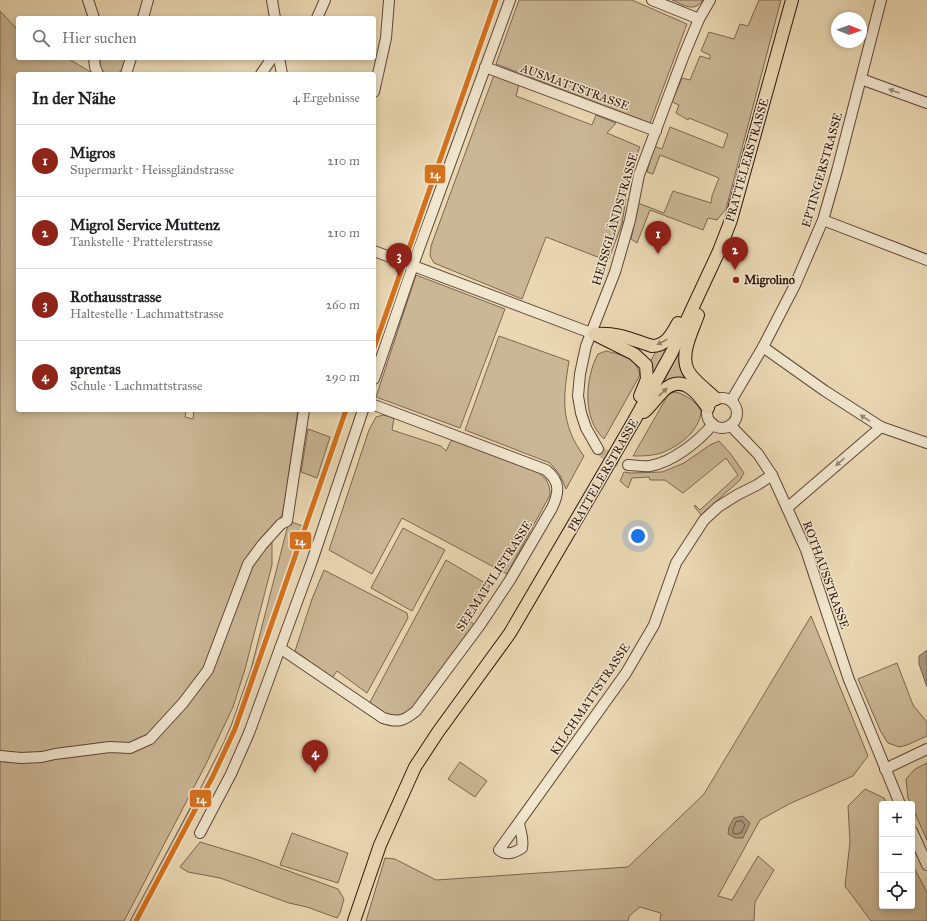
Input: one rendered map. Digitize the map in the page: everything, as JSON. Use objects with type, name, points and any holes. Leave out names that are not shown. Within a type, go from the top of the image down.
[{"type":"main road","name":"PRATTELERSTRASSE","points":[[354,921],[380,845],[415,767],[438,732],[510,632],[635,419],[672,352],[719,251],[731,220],[792,0]]},
{"type":"main road","points":[[594,334],[608,333],[652,346],[662,344],[673,333],[719,251]]},
{"type":"main road","points":[[712,403],[689,374],[685,366],[685,361],[687,345],[719,251]]},
{"type":"main road","points":[[594,334],[634,354],[646,365],[647,378],[639,399],[635,419]]},
{"type":"main road","points":[[635,419],[649,409],[664,391],[672,385],[680,384],[688,386],[698,395],[712,403]]},
{"type":"street","points":[[88,0],[93,16]]},
{"type":"street","points":[[144,16],[148,0]]},
{"type":"street","points":[[272,0],[275,16]]},
{"type":"street","points":[[318,16],[325,0]]},
{"type":"street","points":[[376,83],[386,38],[389,0]]},
{"type":"street","points":[[376,373],[413,265],[510,0]]},
{"type":"street","points":[[652,0],[699,19]]},
{"type":"street","name":"HEISSGLÄNDSTRASSE","points":[[598,449],[586,428],[581,413],[578,396],[580,374],[586,346],[594,334],[614,272],[630,220],[639,175],[684,55],[699,19],[710,0]]},
{"type":"street","name":"EPTINGERSTRASSE","points":[[731,401],[763,347],[795,285],[823,220],[881,0]]},
{"type":"street","points":[[94,60],[97,72]]},
{"type":"street","points":[[127,72],[130,60]]},
{"type":"street","points":[[262,72],[270,60]]},
{"type":"street","points":[[279,60],[282,72]]},
{"type":"street","name":"AUSMATTSTRASSE","points":[[485,67],[656,131]]},
{"type":"street","points":[[861,79],[927,103]]},
{"type":"street","points":[[823,220],[927,260]]},
{"type":"street","points":[[376,252],[594,334]]},
{"type":"street","points":[[763,347],[825,391],[880,427],[927,443]]},
{"type":"street","points":[[724,398],[731,401],[736,409],[736,418],[730,425],[721,428],[713,424],[708,417],[712,403],[724,398]]},
{"type":"street","name":"SEEMÄTTLISTRASSE","points":[[280,648],[383,718],[393,721],[402,720],[409,717],[416,711],[480,625],[510,580],[552,508],[556,498],[557,482],[546,470],[376,405]]},
{"type":"street","points":[[0,756],[21,758],[42,757],[110,747],[130,748],[150,739],[183,703],[208,670],[248,564],[276,529],[287,521],[304,412]]},
{"type":"street","points":[[200,833],[234,767],[249,733],[312,561],[362,412]]},
{"type":"street","points":[[628,465],[650,466],[671,458],[702,437],[713,424]]},
{"type":"street","name":"ROTHAUSSTRASSE","points":[[730,425],[758,454],[772,475],[806,550],[849,681],[899,801]]},
{"type":"street","points":[[787,508],[880,427]]},
{"type":"street","name":"KILCHMATTSTRASSE","points":[[519,822],[520,831],[524,839],[522,848],[513,854],[504,853],[499,850],[519,822],[626,673],[654,625],[676,563],[704,520],[718,507],[772,475]]},
{"type":"street","points":[[885,769],[927,749]]},
{"type":"street","points":[[915,837],[927,865]]},
{"type":"shaded area","points":[[519,0],[632,0],[687,24],[650,123],[496,64]]},
{"type":"shaded area","points":[[672,0],[703,0],[696,6],[689,7]]},
{"type":"shaded area","points":[[759,0],[781,0],[726,209],[717,220],[708,218],[703,230],[650,210],[637,243],[631,239],[638,203],[664,213],[673,191],[711,203],[719,178],[660,155],[653,174],[647,172],[654,146],[662,149],[670,127],[723,148],[728,134],[689,118],[688,120],[676,113],[679,105],[672,102],[682,78],[690,80],[700,56],[710,59],[710,55],[701,51],[709,32],[734,39],[740,24],[748,26]]},
{"type":"shaded area","points":[[0,11],[16,28],[16,60],[70,60],[91,72],[16,72],[16,412],[186,412],[185,417],[193,419],[194,412],[298,412],[284,507],[282,515],[272,529],[272,565],[245,669],[233,707],[206,764],[124,921],[0,921]]},
{"type":"shaded area","points":[[100,60],[125,60],[123,69],[119,72],[104,72],[100,68]]},
{"type":"shaded area","points":[[494,75],[519,85],[516,96],[592,125],[596,115],[616,123],[607,133],[640,147],[630,171],[622,224],[608,261],[546,237],[522,299],[434,263],[430,256],[431,246]]},
{"type":"shaded area","points":[[416,275],[505,309],[460,428],[376,397]]},
{"type":"shaded area","points":[[499,336],[569,361],[565,387],[565,410],[571,433],[584,456],[566,489],[560,475],[550,463],[465,430]]},
{"type":"shaded area","points":[[667,348],[653,375],[649,364],[656,351]]},
{"type":"shaded area","points":[[606,351],[628,358],[638,369],[640,375],[604,439],[597,431],[592,421],[589,410],[588,386],[590,375],[598,354]]},
{"type":"shaded area","points":[[679,352],[681,352],[700,390],[662,385]]},
{"type":"shaded area","points":[[676,392],[691,399],[701,411],[697,425],[687,437],[668,450],[654,455],[633,456],[668,395]]},
{"type":"shaded area","points":[[383,415],[394,418],[392,430],[441,446],[446,451],[452,439],[539,473],[546,480],[549,485],[550,495],[507,574],[402,518],[372,574],[329,550],[369,430],[376,417]]},
{"type":"shaded area","points":[[308,429],[330,437],[317,478],[301,472]]},
{"type":"shaded area","points":[[719,441],[730,453],[744,473],[740,480],[701,515],[694,506],[695,505],[700,510],[738,475],[726,458],[683,493],[665,480],[650,480],[649,477],[632,478],[628,488],[620,481],[624,472],[662,472],[684,463],[710,445]]},
{"type":"shaded area","points":[[289,521],[303,526],[257,657],[253,664],[253,670],[234,723],[226,743],[198,799],[192,806],[132,921],[130,921],[196,797],[232,723],[251,669]]},
{"type":"shaded area","points":[[403,528],[445,550],[412,611],[371,588]]},
{"type":"shaded area","points":[[446,560],[490,586],[468,620],[475,625],[414,709],[401,717],[390,716],[369,704]]},
{"type":"shaded area","points":[[324,570],[407,613],[408,618],[367,693],[337,671],[332,678],[295,651],[312,599]]},
{"type":"shaded area","points":[[811,616],[868,756],[853,776],[789,804],[760,820],[718,896],[732,900],[758,856],[774,870],[755,902],[754,921],[660,921],[661,913],[640,907],[629,916],[628,921],[366,921],[385,858],[395,859],[436,880],[628,867],[704,794]]},
{"type":"shaded area","points":[[897,663],[913,705],[927,722],[927,736],[899,747],[888,743],[881,732],[858,679]]},
{"type":"shaded area","points":[[460,762],[487,781],[475,797],[448,779]]},
{"type":"shaded area","points":[[927,763],[927,840],[915,814],[915,801],[910,801],[908,798],[906,779],[915,769]]},
{"type":"shaded area","points":[[865,789],[884,798],[886,801],[879,801],[879,909],[915,909],[915,870],[927,892],[927,921],[871,921],[845,886],[850,842],[848,806]]},
{"type":"shaded area","points":[[292,833],[348,853],[338,883],[280,865]]},
{"type":"shaded area","points":[[200,842],[253,858],[338,889],[344,899],[340,913],[337,918],[307,907],[289,903],[220,878],[188,872],[180,867]]},
{"type":"water","points":[[927,650],[927,687],[919,664],[919,656]]},
{"type":"water","points":[[743,816],[750,823],[743,838],[735,838],[728,834],[729,827],[734,818]]},
{"type":"tunnel","points":[[598,449],[612,459],[628,465]]},
{"type":"tram line","points":[[136,921],[140,914]]},
{"type":"transit line","name":"14","points":[[376,342],[496,0]]},
{"type":"transit line","name":"14","points":[[136,921],[213,776],[235,729],[345,412]]},
{"type":"place","name":"Migros","points":[[658,254]]},
{"type":"place","name":"Migrol Service Muttenz","points":[[735,270]]},
{"type":"place","name":"Rothausstrasse","points":[[399,276]]},
{"type":"place","name":"Migrolino","points":[[736,280]]},
{"type":"place","name":"aprentas","points":[[315,773]]}]
